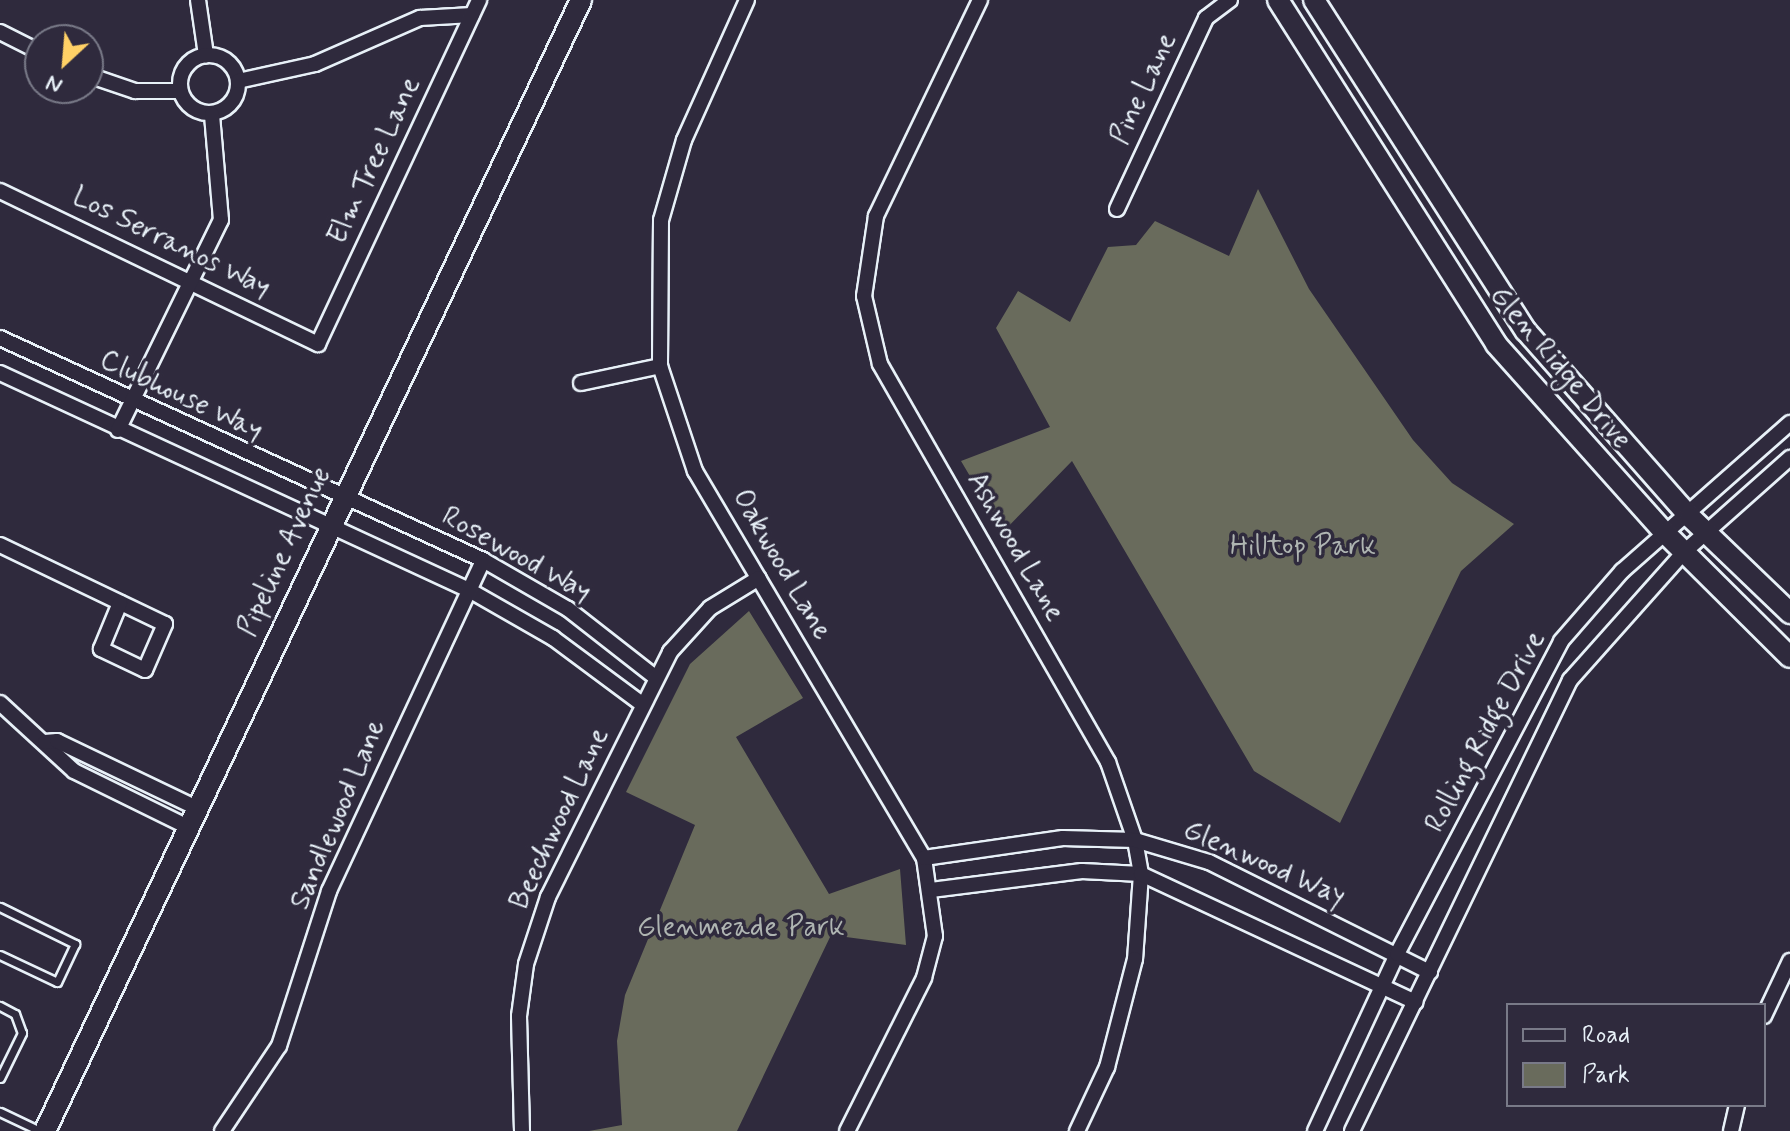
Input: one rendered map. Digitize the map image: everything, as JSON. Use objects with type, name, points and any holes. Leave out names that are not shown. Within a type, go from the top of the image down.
[{"type":"street","points":[[198,0],[206,55]]},
{"type":"street","name":"Elm Tree Lane","points":[[318,344],[479,0]]},
{"type":"street","name":"Pipeline Avenue","points":[[42,1131],[326,529],[581,0]]},
{"type":"street","name":"Oakwood Lane","points":[[747,0],[684,140],[661,220],[660,366],[695,471],[924,858],[931,890],[935,936],[924,978],[847,1131]]},
{"type":"street","name":"Ashwood Lane","points":[[980,0],[876,216],[865,268],[868,325],[880,364],[1108,762],[1135,840],[1141,874],[1135,959],[1107,1067],[1077,1131]]},
{"type":"street","name":"Pine Lane","points":[[1117,209],[1206,18],[1230,0]]},
{"type":"street","name":"Glen Ridge Drive","points":[[1278,0],[1496,344],[1667,535],[1790,657]]},
{"type":"street","name":"Glen Ridge Drive","points":[[1314,0],[1526,331],[1690,517],[1790,613]]},
{"type":"street","points":[[238,81],[315,64],[420,18],[472,15]]},
{"type":"street","points":[[0,32],[24,44]]},
{"type":"street","points":[[206,55],[227,62],[238,81],[232,103],[212,114],[189,106],[180,91],[185,67],[206,55]]},
{"type":"street","points":[[104,80],[135,91],[180,91]]},
{"type":"street","points":[[118,430],[193,282],[222,208],[212,114]]},
{"type":"street","name":"Los Serranos Way","points":[[0,191],[318,344]]},
{"type":"street","name":"Clubhouse Way","points":[[0,338],[340,500]]},
{"type":"street","points":[[581,383],[660,366]]},
{"type":"street","name":"Clubhouse Way","points":[[0,373],[326,529]]},
{"type":"street","name":"Rolling Ridge Drive","points":[[1315,1131],[1397,954],[1561,641],[1595,598],[1690,517],[1790,423]]},
{"type":"street","name":"Rolling Ridge Drive","points":[[1352,1131],[1570,680],[1684,552],[1709,535],[1790,458]]},
{"type":"street","name":"Rosewood Way","points":[[340,500],[483,560],[568,609],[655,677]]},
{"type":"street","name":"Rosewood Way","points":[[326,529],[469,590],[553,638],[642,704]]},
{"type":"street","points":[[0,545],[165,624],[145,670],[101,649],[120,603]]},
{"type":"street","name":"Sandlewood Lane","points":[[222,1131],[279,1046],[329,891],[483,560]]},
{"type":"street","name":"Beechwood Lane","points":[[522,1131],[517,1094],[526,964],[548,897],[655,677],[710,608],[759,578]]},
{"type":"street","points":[[0,703],[74,771],[188,827]]},
{"type":"street","points":[[45,742],[57,741],[197,808]]},
{"type":"street","points":[[127,797],[134,778]]},
{"type":"street","name":"Glenwood Way","points":[[924,858],[1063,838],[1135,840],[1209,862],[1430,972]]},
{"type":"street","name":"Glenwood Way","points":[[931,890],[1082,871],[1141,874],[1416,1002]]},
{"type":"street","points":[[1766,1012],[1790,961]]},
{"type":"street","points":[[1731,1131],[1737,1107]]},
{"type":"lane","points":[[0,907],[75,944],[57,982],[0,955]]},
{"type":"lane","points":[[0,1006],[15,1014],[22,1033],[0,1078]]},
{"type":"lane","points":[[0,1112],[42,1131]]},
{"type":"green space","name":"Hilltop Park","points":[[1258,189],[1309,289],[1413,440],[1452,483],[1514,524],[1461,571],[1340,823],[1254,771],[1072,461],[1003,532],[961,461],[1050,427],[996,328],[1018,291],[1070,322],[1108,247],[1136,245],[1155,221],[1229,256]]},
{"type":"green space","name":"Glenmeade Park","points":[[749,611],[803,698],[736,737],[829,894],[900,869],[906,945],[831,935],[737,1131],[589,1131],[622,1125],[617,1041],[625,995],[695,825],[626,792],[690,664]]}]
